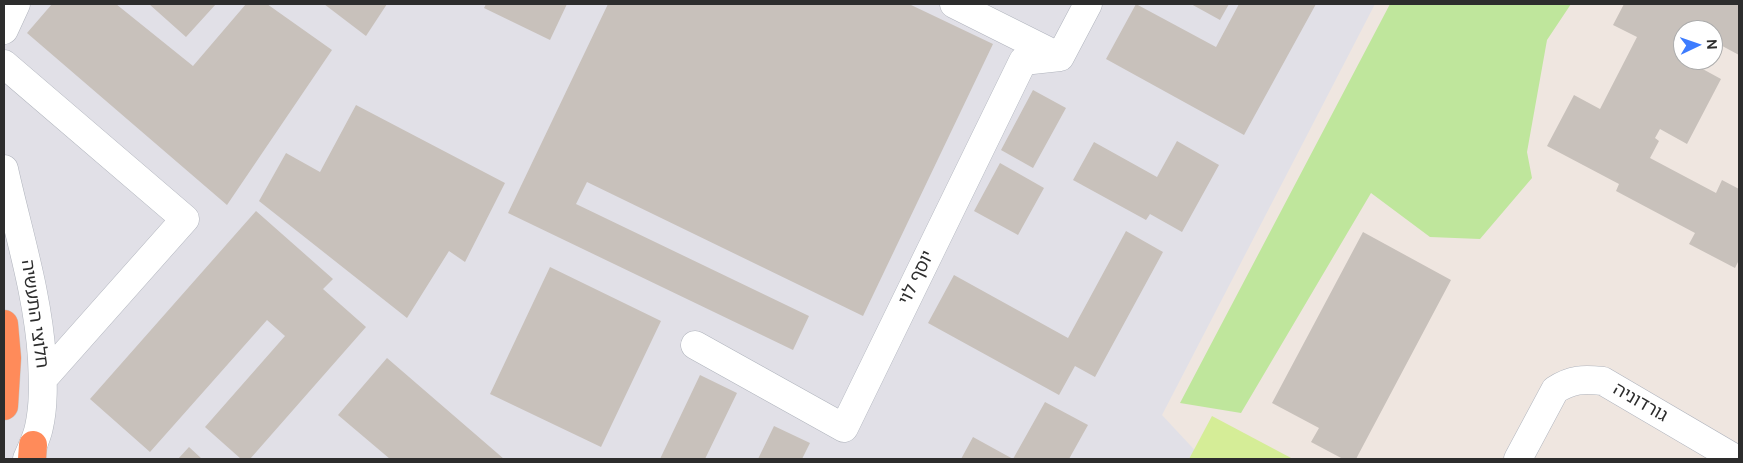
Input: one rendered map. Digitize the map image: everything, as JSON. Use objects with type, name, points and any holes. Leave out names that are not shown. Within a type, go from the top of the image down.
[{"type":"highway","points":[[4,324],[7,358],[4,406]]},
{"type":"street","points":[[4,30],[16,4]]},
{"type":"street","points":[[954,4],[1060,57],[1088,4]]},
{"type":"street","name":"יוסף לוי","points":[[694,345],[844,428],[1023,61],[1060,57]]},
{"type":"street","points":[[4,64],[185,219],[43,379]]},
{"type":"street","name":"חלוצי התעשיה","points":[[4,168],[36,303],[41,342],[43,379],[41,415],[39,429],[30,455]]},
{"type":"street","name":"גורדוניה","points":[[1518,459],[1555,390],[1566,383],[1582,379],[1603,381],[1736,459]]},
{"type":"shaded area","points":[[4,4],[1375,4],[1162,415],[1203,459],[4,459]]},
{"type":"green space","points":[[1390,4],[1571,4],[1547,40],[1527,152],[1532,178],[1480,239],[1430,237],[1371,193],[1241,413],[1180,403]]},
{"type":"green space","points":[[1212,416],[1293,459],[1189,459]]},
{"type":"building","points":[[52,4],[116,4],[193,66],[246,4],[267,4],[332,50],[227,205],[27,33]]},
{"type":"building","points":[[149,4],[216,4],[186,37]]},
{"type":"building","points":[[324,4],[387,4],[366,36]]},
{"type":"building","points":[[486,4],[567,4],[550,40],[484,8]]},
{"type":"building","points":[[608,4],[909,4],[993,44],[863,316],[587,182],[576,204],[809,316],[793,350],[508,213]]},
{"type":"building","points":[[1136,4],[1216,47],[1239,4],[1316,4],[1244,135],[1106,59]]},
{"type":"building","points":[[1191,4],[1229,4],[1220,20]]},
{"type":"building","points":[[1624,4],[1739,4],[1739,55],[1723,46],[1723,20],[1673,20],[1673,70],[1704,70],[1721,79],[1687,144],[1660,129],[1655,138],[1659,141],[1650,158],[1716,193],[1722,180],[1739,189],[1739,260],[1735,268],[1689,244],[1695,233],[1616,191],[1619,184],[1547,146],[1574,95],[1600,109],[1637,37],[1613,25]]},
{"type":"building","points":[[1033,90],[1066,108],[1033,168],[1001,150]]},
{"type":"building","points":[[356,105],[505,183],[465,262],[449,251],[407,318],[259,201],[286,153],[320,172]]},
{"type":"building","points":[[1177,141],[1219,165],[1182,232],[1150,214],[1146,220],[1073,180],[1094,142],[1157,177]]},
{"type":"building","points":[[1000,163],[1044,188],[1018,235],[974,211]]},
{"type":"building","points":[[256,211],[333,279],[323,289],[366,327],[250,459],[241,459],[205,427],[285,336],[267,320],[150,452],[90,399]]},
{"type":"building","points":[[1126,231],[1163,252],[1095,377],[1075,366],[1059,395],[928,323],[954,275],[1068,338]]},
{"type":"building","points":[[1363,232],[1451,280],[1356,459],[1343,459],[1311,442],[1319,428],[1272,403]]},
{"type":"building","points":[[550,267],[661,321],[601,447],[490,394]]},
{"type":"building","points":[[387,358],[504,459],[390,459],[338,415]]},
{"type":"building","points":[[700,375],[737,393],[705,459],[660,459]]},
{"type":"building","points":[[1045,402],[1088,425],[1069,459],[1013,459]]},
{"type":"building","points":[[774,426],[810,443],[802,459],[758,459]]},
{"type":"building","points":[[973,437],[1013,459],[961,459]]},
{"type":"building","points":[[189,447],[202,459],[178,459]]}]
